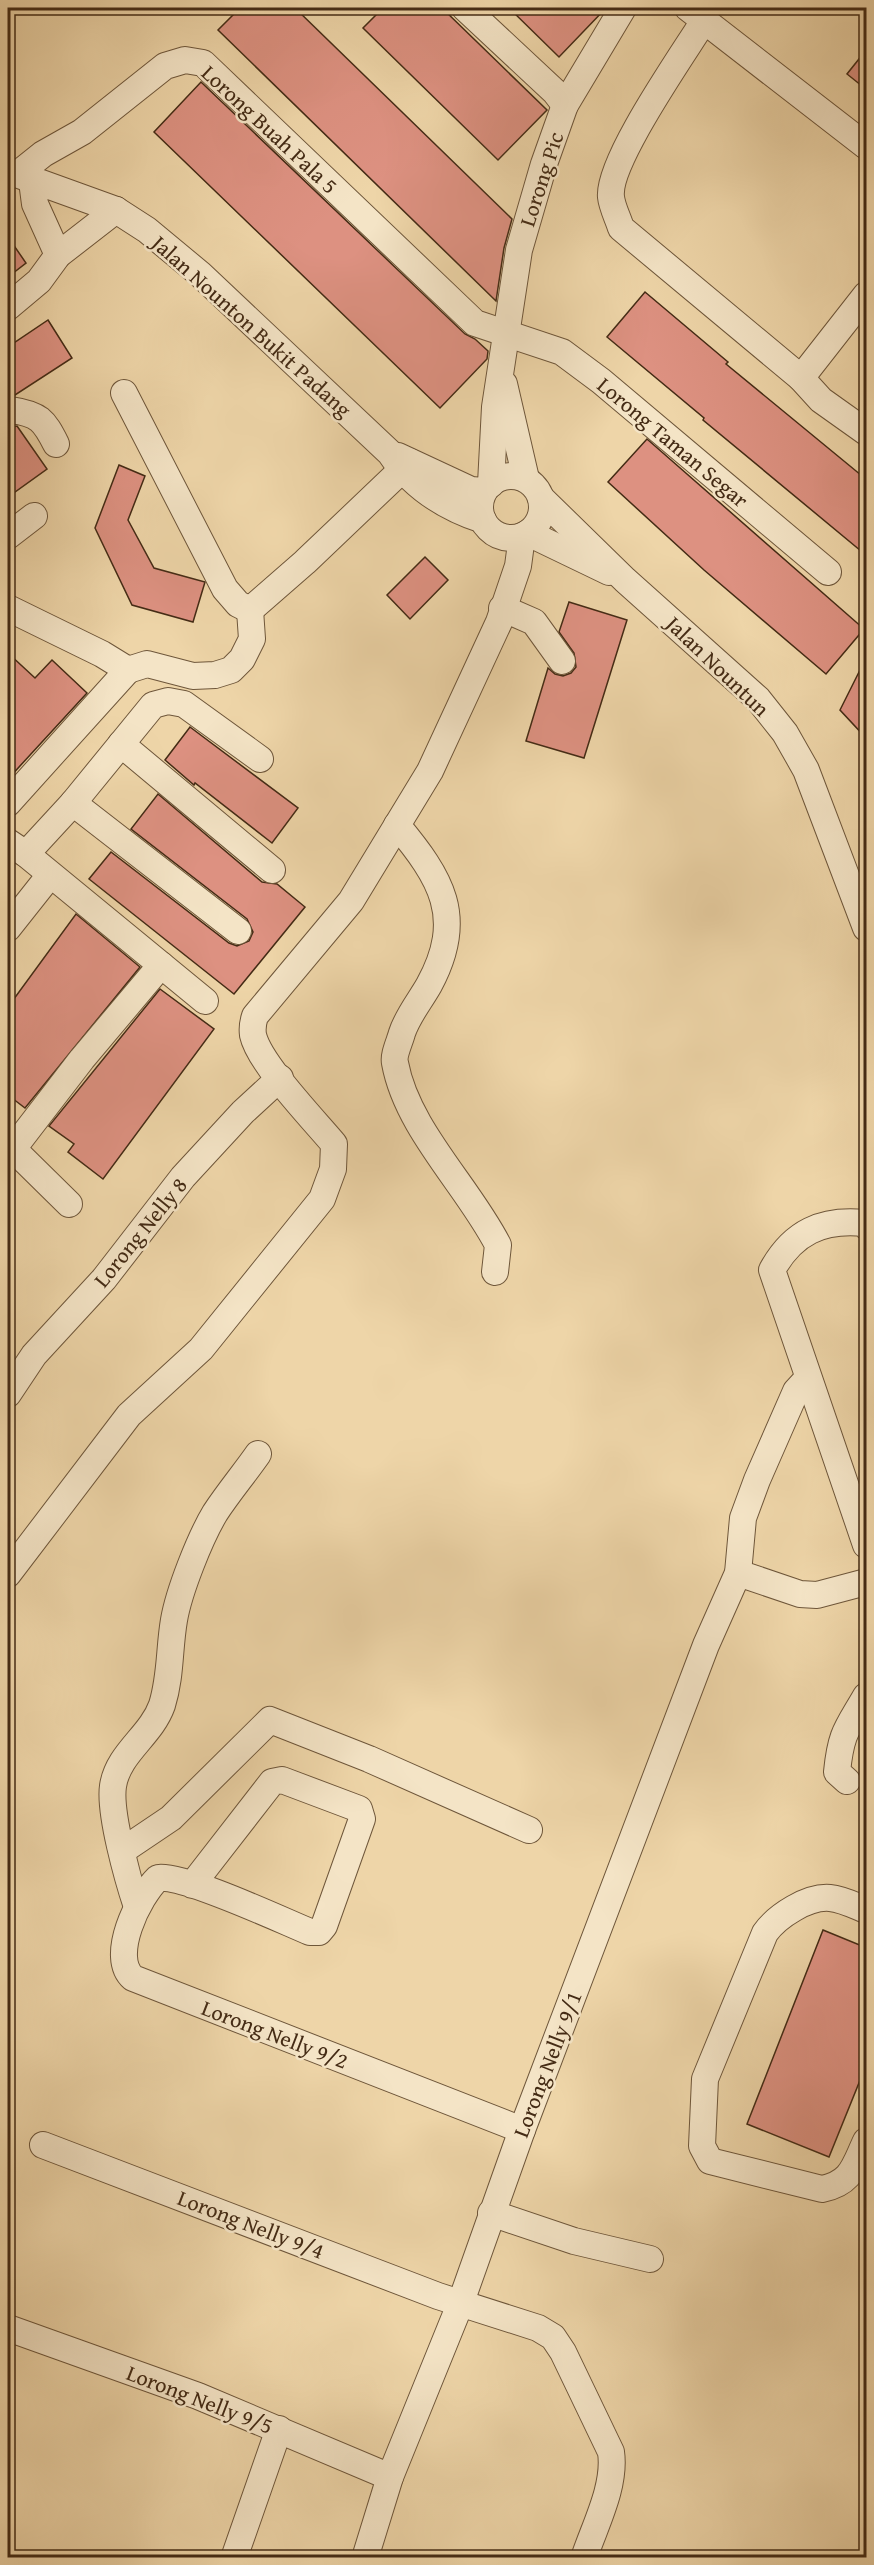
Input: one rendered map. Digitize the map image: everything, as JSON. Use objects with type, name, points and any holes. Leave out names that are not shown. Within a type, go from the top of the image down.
[{"type":"street","points":[[465,8],[565,105]]},
{"type":"street","name":"Lorong Pic","points":[[487,487],[500,366],[519,250],[565,105],[623,8]]},
{"type":"street","points":[[867,146],[697,13],[617,168],[610,196],[621,228],[801,378],[821,400],[867,432]]},
{"type":"street","name":"Lorong Buah Pala 5","points":[[19,175],[43,154],[82,132],[165,66],[185,60],[203,63],[475,323],[505,334]]},
{"type":"street","points":[[19,175],[58,255]]},
{"type":"street","name":"Jalan Nounton Bukit Padang","points":[[19,175],[116,210],[147,230],[200,274],[441,502],[487,525]]},
{"type":"street","points":[[8,307],[39,281],[58,255],[116,210]]},
{"type":"street","points":[[801,378],[867,295]]},
{"type":"street","name":"Lorong Taman Segar","points":[[505,334],[562,352],[828,572]]},
{"type":"street","name":"Lorong Pic","points":[[500,366],[533,489]]},
{"type":"street","points":[[124,393],[225,589],[238,604],[250,610]]},
{"type":"street","points":[[8,413],[11,410],[32,413],[46,426],[56,444]]},
{"type":"street","points":[[8,802],[128,670],[147,664],[193,676],[215,675],[231,670],[242,659],[252,639],[250,610],[401,462]]},
{"type":"street","name":"Jalan Nounton Bukit Padang","points":[[401,462],[471,490],[487,487]]},
{"type":"street","points":[[8,1574],[129,1415],[201,1349],[322,1199],[333,1169],[334,1144],[280,1078],[253,1036],[255,1016],[351,901],[430,771],[499,622],[506,598],[518,566],[525,534],[540,517],[533,489],[508,476],[487,487],[481,500],[506,598],[534,622],[562,661]]},
{"type":"street","name":"Jalan Nountun","points":[[533,489],[625,580],[758,699],[785,733],[806,770],[866,922]]},
{"type":"street","points":[[8,536],[34,516]]},
{"type":"street","name":"Jalan Nountun","points":[[487,525],[506,538],[525,534],[625,580]]},
{"type":"street","points":[[8,608],[102,654],[128,670]]},
{"type":"street","points":[[205,1001],[17,848],[73,803],[153,705],[168,700],[184,704],[260,759]]},
{"type":"street","points":[[121,744],[272,870]]},
{"type":"street","points":[[73,803],[238,931]]},
{"type":"street","points":[[397,825],[435,874],[445,901],[446,925],[444,950],[429,984],[406,1022],[394,1061],[409,1106],[498,1245],[495,1272]]},
{"type":"street","points":[[8,928],[50,875]]},
{"type":"street","points":[[69,1204],[10,1147],[161,965]]},
{"type":"street","name":"Lorong Nelly 8","points":[[8,1394],[34,1355],[104,1279],[183,1177],[243,1112],[280,1078]]},
{"type":"street","points":[[865,1535],[772,1270],[782,1251],[805,1233],[840,1221],[864,1222],[867,1226]]},
{"type":"street","name":"Lorong Nelly 9/1","points":[[365,2558],[390,2477],[460,2302],[522,2130],[706,1645],[738,1573],[743,1518],[757,1480],[796,1391],[808,1378]]},
{"type":"street","points":[[137,1907],[125,1873],[113,1788],[118,1767],[161,1708],[171,1672],[174,1619],[187,1578],[214,1515],[258,1454]]},
{"type":"street","points":[[738,1573],[800,1594],[817,1595],[867,1582]]},
{"type":"street","points":[[847,1781],[837,1773],[839,1748],[843,1734],[867,1696]]},
{"type":"street","points":[[122,1851],[171,1818],[270,1720],[369,1759],[529,1830]]},
{"type":"street","points":[[282,1780],[359,1809],[362,1819],[324,1926],[319,1932],[310,1932],[192,1885],[272,1782],[282,1780]]},
{"type":"street","name":"Lorong Nelly 9/2","points":[[192,1885],[167,1877],[158,1878],[137,1907],[122,1960],[125,1971],[133,1978],[522,2130]]},
{"type":"street","points":[[867,1910],[830,1898],[810,1902],[773,1922],[765,1933],[705,2079],[702,2146],[710,2161],[822,2188],[839,2185],[850,2174],[867,2140]]},
{"type":"street","name":"Lorong Nelly 9/4","points":[[43,2145],[460,2302],[538,2328],[553,2337],[568,2362],[611,2452],[613,2464],[611,2479],[584,2558]]},
{"type":"street","points":[[491,2213],[574,2241],[650,2259]]},
{"type":"street","name":"Lorong Nelly 9/5","points":[[8,2328],[198,2396],[390,2477]]},
{"type":"street","points":[[234,2558],[279,2429]]},
{"type":"building","points":[[240,8],[295,8],[512,219],[504,248],[496,301],[218,30]]},
{"type":"building","points":[[383,8],[442,8],[547,110],[498,160],[363,28]]},
{"type":"building","points":[[509,8],[606,8],[559,57]]},
{"type":"building","points":[[867,49],[867,90],[847,74]]},
{"type":"building","points":[[201,82],[465,334],[475,339],[488,351],[487,359],[440,408],[154,132]]},
{"type":"building","points":[[8,237],[26,263],[8,277]]},
{"type":"building","points":[[645,292],[728,362],[726,364],[867,480],[867,556],[607,337]]},
{"type":"building","points":[[48,320],[72,358],[15,395],[8,396],[8,347]]},
{"type":"building","points":[[17,426],[47,469],[8,497],[8,428]]},
{"type":"building","points":[[647,439],[864,629],[826,674],[704,570],[608,482]]},
{"type":"building","points":[[119,465],[145,476],[128,520],[154,568],[205,582],[193,622],[132,605],[95,528]]},
{"type":"building","points":[[425,557],[448,580],[410,619],[387,595]]},
{"type":"building","points":[[569,602],[627,620],[584,758],[526,741],[548,668],[555,674],[563,676],[571,673],[576,667],[574,653],[559,632]]},
{"type":"building","points":[[8,653],[35,678],[52,660],[87,693],[8,779]]},
{"type":"building","points":[[867,656],[867,739],[840,710]]},
{"type":"building","points":[[190,727],[298,808],[272,843],[195,783],[194,785],[165,760]]},
{"type":"building","points":[[158,794],[262,882],[277,884],[305,907],[234,994],[89,879],[111,852],[229,943],[237,946],[249,941],[253,932],[247,919],[131,829]]},
{"type":"building","points":[[76,914],[140,967],[25,1108],[8,1095],[8,1007]]},
{"type":"building","points":[[160,989],[214,1029],[103,1179],[68,1152],[74,1144],[49,1126]]},
{"type":"building","points":[[823,1930],[867,1948],[867,2063],[829,2157],[747,2124]]}]
